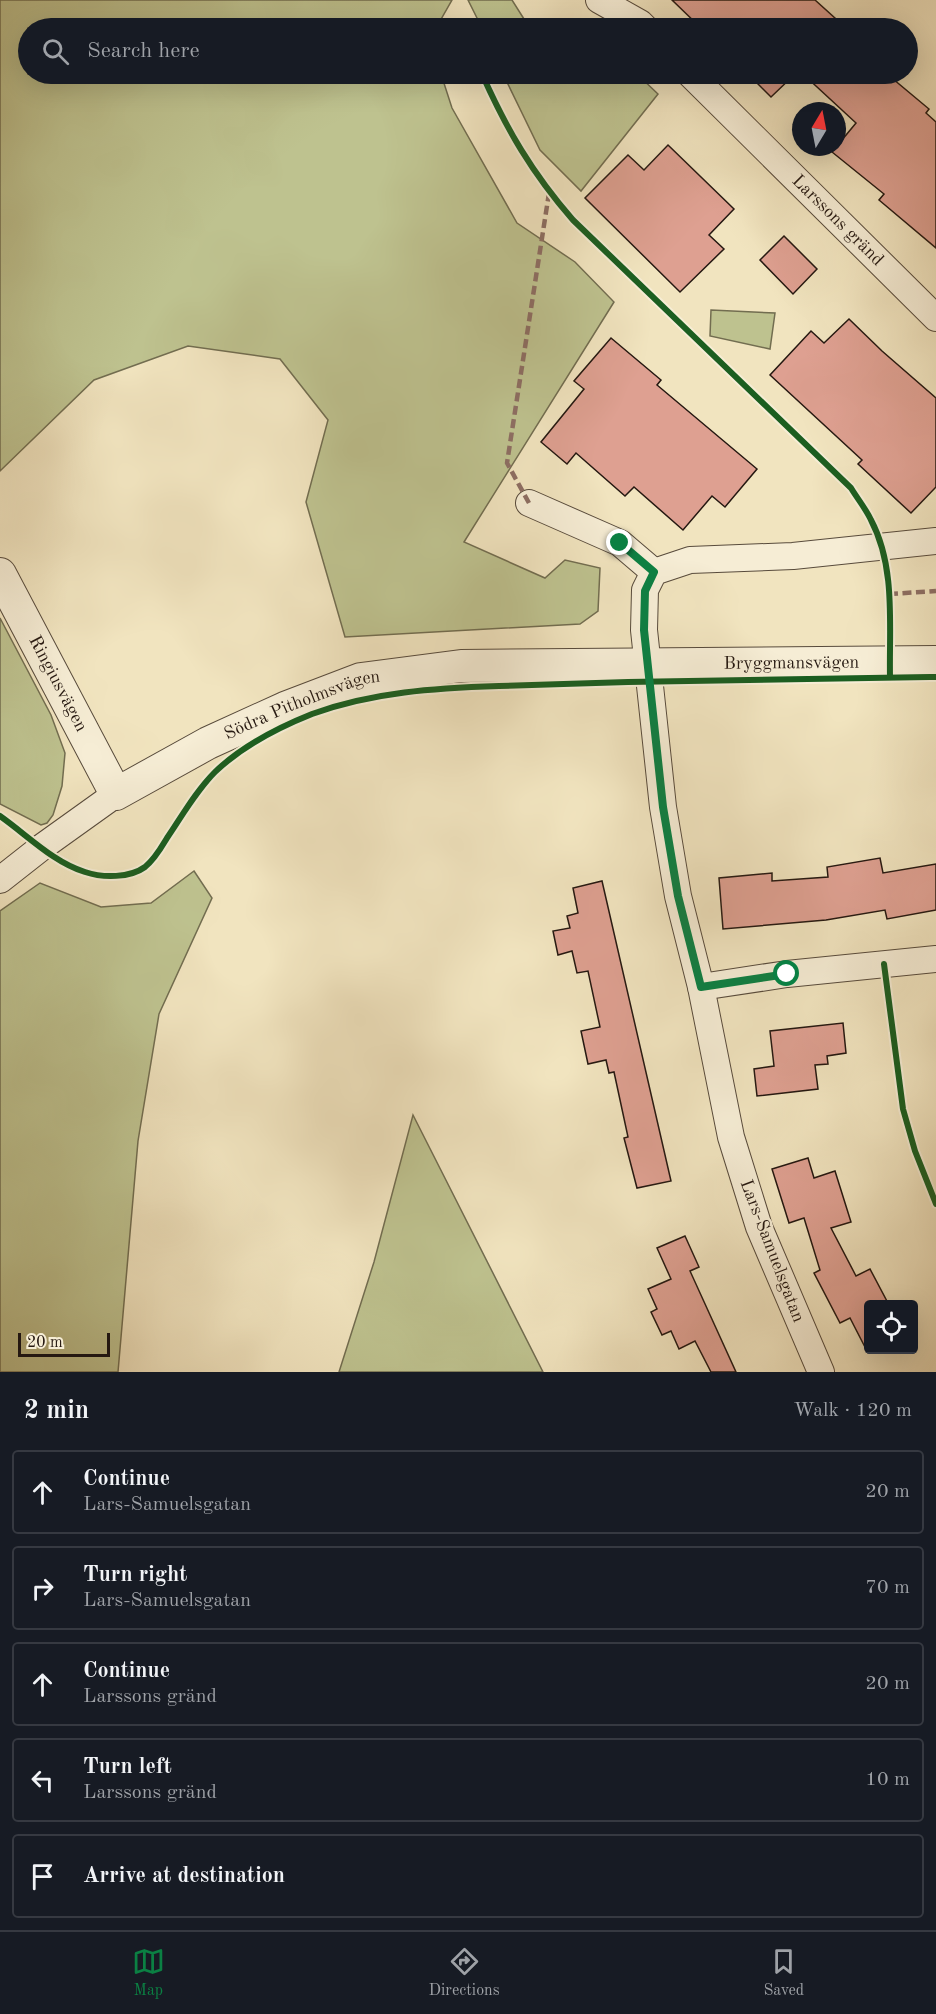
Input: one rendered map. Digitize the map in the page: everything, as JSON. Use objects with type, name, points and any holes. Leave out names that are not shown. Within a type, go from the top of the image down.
[{"type":"street","points":[[598,0],[631,18]]},
{"type":"street","name":"Larssons gränd","points":[[700,84],[936,318]]},
{"type":"street","points":[[529,503],[620,543],[654,572]]},
{"type":"street","points":[[647,664],[644,630],[645,591],[654,572],[690,560],[793,556],[936,542]]},
{"type":"street","name":"Ringiusvägen","points":[[0,574],[116,794]]},
{"type":"street","name":"Bryggmansvägen","points":[[647,664],[936,662]]},
{"type":"street","name":"Södra Pitholmsvägen","points":[[0,880],[116,794],[208,743],[285,708],[361,679],[461,666],[647,664]]},
{"type":"street","name":"Lars-Samuelsgatan","points":[[647,664],[663,807],[678,896],[701,987],[731,1137],[759,1227],[821,1372]]},
{"type":"street","points":[[701,987],[787,974],[936,959]]},
{"type":"green space","points":[[0,0],[452,0],[442,18],[18,18],[18,84],[444,84],[452,108],[517,223],[575,262],[614,302],[464,542],[545,578],[565,560],[600,568],[598,611],[580,624],[345,637],[306,502],[328,420],[280,359],[188,346],[94,380],[0,471]]},
{"type":"green space","points":[[468,0],[512,0],[523,18],[477,18]]},
{"type":"green space","points":[[508,84],[648,84],[658,94],[581,191],[540,150]]},
{"type":"green space","points":[[711,310],[775,313],[770,349],[710,336]]},
{"type":"green space","points":[[0,618],[51,715],[65,753],[62,786],[53,815],[47,823],[41,825],[0,804]]},
{"type":"green space","points":[[194,871],[212,898],[159,1014],[138,1141],[118,1372],[0,1372],[0,911],[40,883],[101,907],[151,903]]},
{"type":"green space","points":[[413,1115],[543,1372],[339,1372],[374,1262]]},
{"type":"building","points":[[672,0],[815,0],[835,18],[691,18]]},
{"type":"building","points":[[758,84],[785,84],[771,97]]},
{"type":"building","points":[[814,84],[899,84],[929,109],[926,113],[936,122],[936,248],[879,200],[884,194],[837,156],[846,156],[846,135],[856,123],[846,114],[846,102],[833,102]]},
{"type":"building","points":[[668,145],[734,209],[709,235],[724,249],[680,292],[585,198],[628,155],[644,170]]},
{"type":"building","points":[[784,236],[817,269],[793,294],[760,260]]},
{"type":"building","points":[[849,319],[936,398],[936,487],[911,513],[858,464],[862,460],[770,375],[811,331],[824,343]]},
{"type":"building","points":[[611,338],[661,380],[657,385],[757,469],[725,507],[712,496],[683,530],[634,487],[625,496],[576,453],[567,464],[541,442],[584,389],[574,381]]},
{"type":"building","points":[[880,858],[883,873],[936,864],[936,910],[887,919],[885,910],[826,920],[723,929],[719,878],[772,873],[772,881],[828,877],[827,867]]},
{"type":"building","points":[[602,881],[671,1181],[637,1188],[624,1138],[628,1137],[614,1072],[609,1073],[606,1060],[588,1064],[581,1031],[600,1027],[588,971],[577,973],[572,951],[558,955],[553,931],[570,928],[567,916],[578,913],[573,888]]},
{"type":"building","points":[[843,1023],[846,1053],[827,1056],[828,1064],[815,1065],[818,1089],[757,1096],[754,1069],[774,1066],[770,1031]]},
{"type":"building","points":[[808,1158],[814,1178],[835,1171],[851,1222],[831,1228],[856,1276],[870,1269],[886,1300],[864,1300],[864,1345],[850,1318],[840,1323],[814,1273],[820,1270],[804,1218],[789,1223],[772,1169]]},
{"type":"building","points":[[685,1236],[699,1267],[690,1271],[736,1372],[711,1372],[695,1341],[679,1349],[671,1331],[662,1335],[651,1312],[657,1309],[648,1289],[671,1279],[657,1248]]},
{"type":"marked path","points":[[529,503],[507,463],[549,193]]},
{"type":"marked path","points":[[889,594],[936,591]]},
{"type":"cycle path","points":[[487,84],[501,114],[533,168],[573,220],[851,488],[871,520],[884,557],[888,577],[890,677]]},
{"type":"cycle path","points":[[0,816],[51,855],[73,868],[100,875],[124,875],[139,871],[152,860],[202,787],[215,772],[237,754],[260,738],[299,719],[358,701],[404,692],[475,687],[936,677]]},
{"type":"cycle path","points":[[884,964],[903,1109],[915,1151],[936,1204]]},
{"type":"route","points":[[620,543],[654,572],[645,591],[644,630],[663,807],[678,896],[701,987],[787,974]]}]
